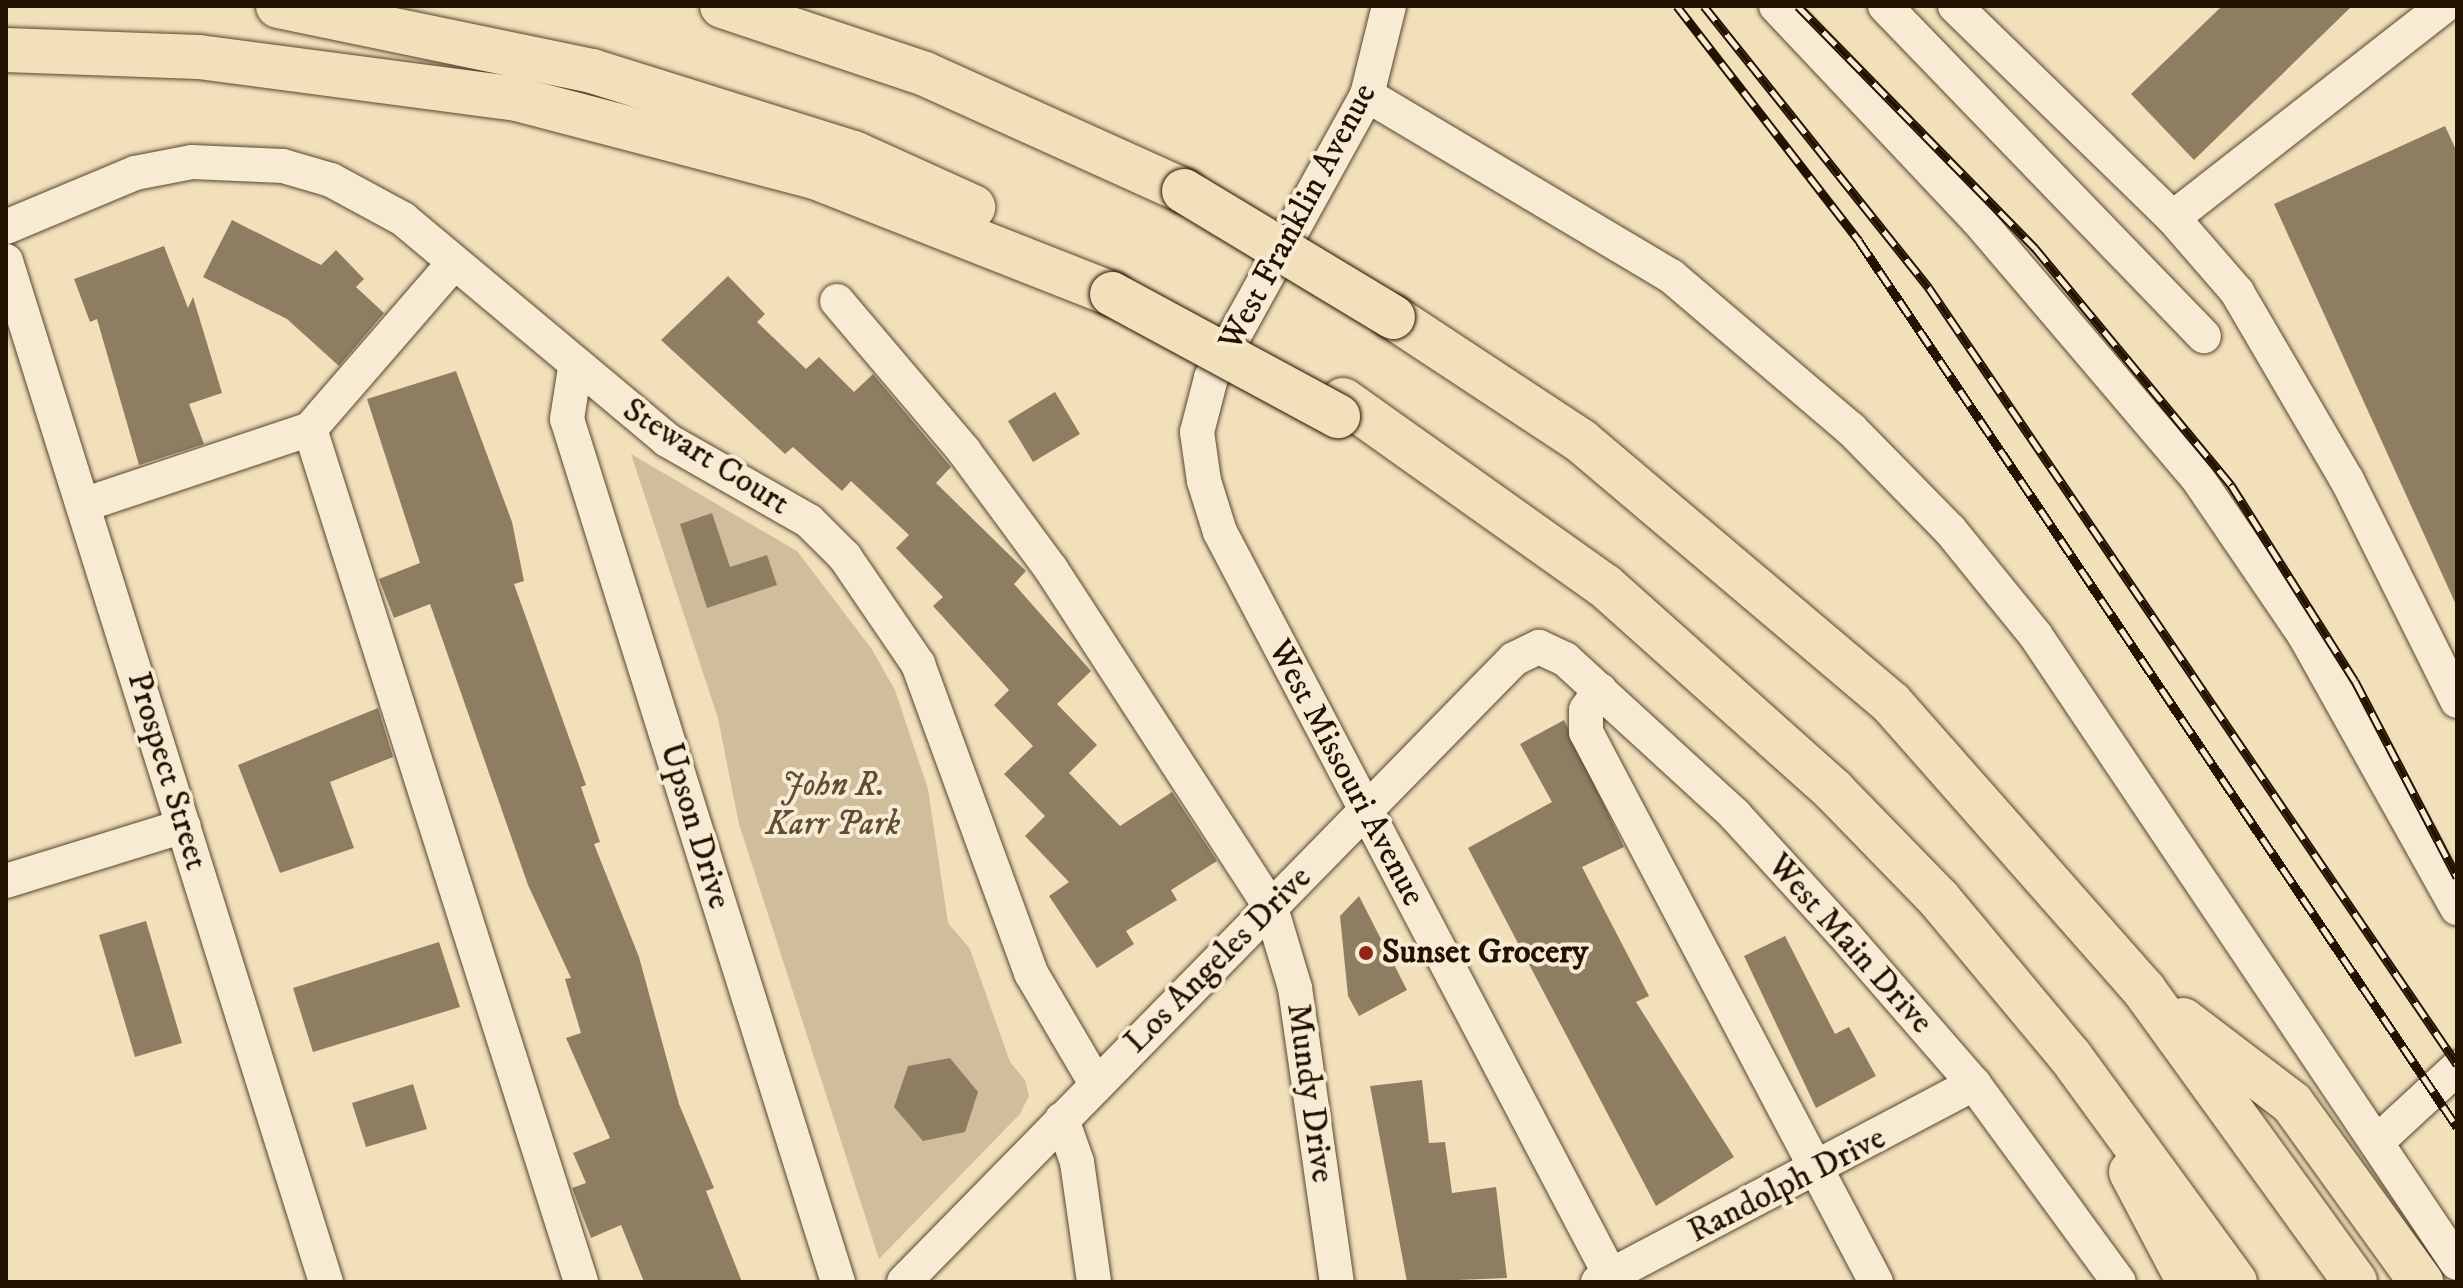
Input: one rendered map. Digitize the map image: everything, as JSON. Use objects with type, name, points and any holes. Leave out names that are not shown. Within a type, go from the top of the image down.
[{"type":"highway","points":[[278,6],[592,71],[735,113],[854,153],[1117,286],[1340,408],[1536,533],[1715,678],[1833,790],[1939,899],[2070,1056],[2235,1282]]},
{"type":"highway","points":[[722,6],[925,74],[1184,191],[1393,317],[1581,441],[1806,626],[2008,828],[2144,990],[2355,1282]]},
{"type":"highway","points":[[6,50],[199,57],[517,99],[815,177],[1117,286]]},
{"type":"highway","points":[[2144,990],[2292,1103],[2421,1282]]},
{"type":"highway","points":[[2070,1056],[2189,1282]]},
{"type":"street","name":"West Franklin Avenue","points":[[1211,378],[1367,95],[1389,6]]},
{"type":"street","points":[[1776,6],[1977,219],[2196,476],[2305,636],[2457,908]]},
{"type":"street","points":[[1885,6],[2204,336]]},
{"type":"street","points":[[1955,6],[2173,218],[2245,305],[2347,480],[2457,701]]},
{"type":"street","points":[[2173,218],[2444,6]]},
{"type":"street","points":[[1367,95],[1671,276],[1840,419],[1950,530],[2036,636],[2457,1263]]},
{"type":"street","name":"Stewart Court","points":[[6,227],[135,173],[234,160],[283,166],[354,189],[454,263],[575,368],[667,440],[809,521],[897,625],[1031,973],[1096,1084]]},
{"type":"street","name":"Prospect Street","points":[[6,261],[326,1282]]},
{"type":"street","points":[[83,505],[310,429],[454,263]]},
{"type":"street","name":"Mundy Drive","points":[[837,301],[964,451],[1051,569],[1271,908],[1295,988],[1337,1282]]},
{"type":"street","name":"Upson Drive","points":[[575,368],[567,419],[838,1282]]},
{"type":"street","name":"West Missouri Avenue","points":[[1211,378],[1197,432],[1220,532],[1607,1280]]},
{"type":"street","points":[[310,429],[581,1282]]},
{"type":"street","name":"Los Angeles Drive","points":[[904,1282],[1520,653],[1539,647]]},
{"type":"street","name":"West Main Drive","points":[[1539,647],[1565,659],[1735,815],[1974,1084],[2119,1282]]},
{"type":"street","points":[[1600,690],[1586,710],[1586,732],[1876,1282]]},
{"type":"street","points":[[6,881],[184,826]]},
{"type":"street","points":[[2377,1142],[2457,1068]]},
{"type":"street","name":"Randolph Drive","points":[[1607,1280],[1974,1084]]},
{"type":"street","points":[[1062,1119],[1077,1162],[1094,1282]]},
{"type":"green space","name":"John R. Karr Park","points":[[631,454],[797,551],[871,648],[895,690],[928,789],[948,923],[970,949],[1010,1062],[1025,1080],[1029,1096],[1020,1114],[879,1259],[739,824],[718,718]]},
{"type":"building","points":[[2222,6],[2352,6],[2194,160],[2131,94]]},
{"type":"building","points":[[2445,126],[2457,152],[2457,607],[2274,204]]},
{"type":"building","points":[[232,220],[321,265],[336,250],[364,279],[356,287],[384,313],[339,366],[287,319],[203,277]]},
{"type":"building","points":[[164,246],[188,308],[193,297],[222,393],[189,404],[204,444],[139,465],[97,319],[90,322],[74,279]]},
{"type":"building","points":[[728,276],[765,314],[757,322],[806,369],[819,357],[854,392],[873,374],[951,467],[936,483],[1026,571],[1014,584],[1091,671],[1057,704],[1097,745],[1069,773],[1120,826],[1172,792],[1217,861],[1171,890],[1177,900],[1126,931],[1134,944],[1097,968],[1049,896],[1069,882],[1025,836],[1045,816],[1004,774],[1033,746],[994,705],[1009,690],[933,606],[943,597],[896,548],[909,535],[851,481],[842,491],[793,447],[785,454],[661,340]]},
{"type":"building","points":[[456,371],[512,522],[524,581],[514,584],[586,785],[581,787],[600,842],[594,844],[639,957],[679,1104],[714,1188],[706,1191],[742,1282],[644,1282],[621,1225],[591,1238],[572,1188],[586,1183],[573,1153],[610,1138],[566,1038],[581,1033],[565,979],[571,978],[528,885],[430,604],[394,618],[379,579],[420,563],[367,399]]},
{"type":"building","points":[[1055,392],[1080,434],[1033,462],[1008,421]]},
{"type":"building","points":[[712,513],[730,567],[767,555],[777,585],[707,608],[680,524]]},
{"type":"building","points":[[378,708],[393,757],[330,782],[354,848],[280,873],[238,765]]},
{"type":"building","points":[[1564,720],[1624,847],[1582,867],[1649,996],[1636,1002],[1734,1157],[1656,1206],[1468,848],[1552,802],[1520,744]]},
{"type":"building","name":"Sunset Grocery","points":[[1359,896],[1407,990],[1359,1016],[1348,996],[1340,916]]},
{"type":"building","points":[[146,921],[182,1043],[135,1057],[99,935]]},
{"type":"building","points":[[1785,936],[1835,1034],[1849,1027],[1876,1076],[1816,1108],[1744,956]]},
{"type":"building","points":[[439,942],[460,1007],[313,1052],[293,988]]},
{"type":"building","points":[[950,1058],[978,1092],[965,1132],[923,1141],[894,1107],[908,1066]]},
{"type":"building","points":[[1422,1080],[1429,1143],[1445,1142],[1452,1193],[1496,1187],[1507,1278],[1407,1282],[1370,1086]]},
{"type":"building","points":[[413,1084],[427,1129],[366,1147],[352,1103]]},
{"type":"railway","points":[[1677,6],[1859,241],[2457,1127]]},
{"type":"railway","points":[[1704,6],[1929,288],[2457,1064]]},
{"type":"railway","points":[[1798,6],[2035,248],[2231,485],[2355,681],[2457,877]]},
{"type":"place","name":"Sunset Grocery","points":[[1366,953]]}]
